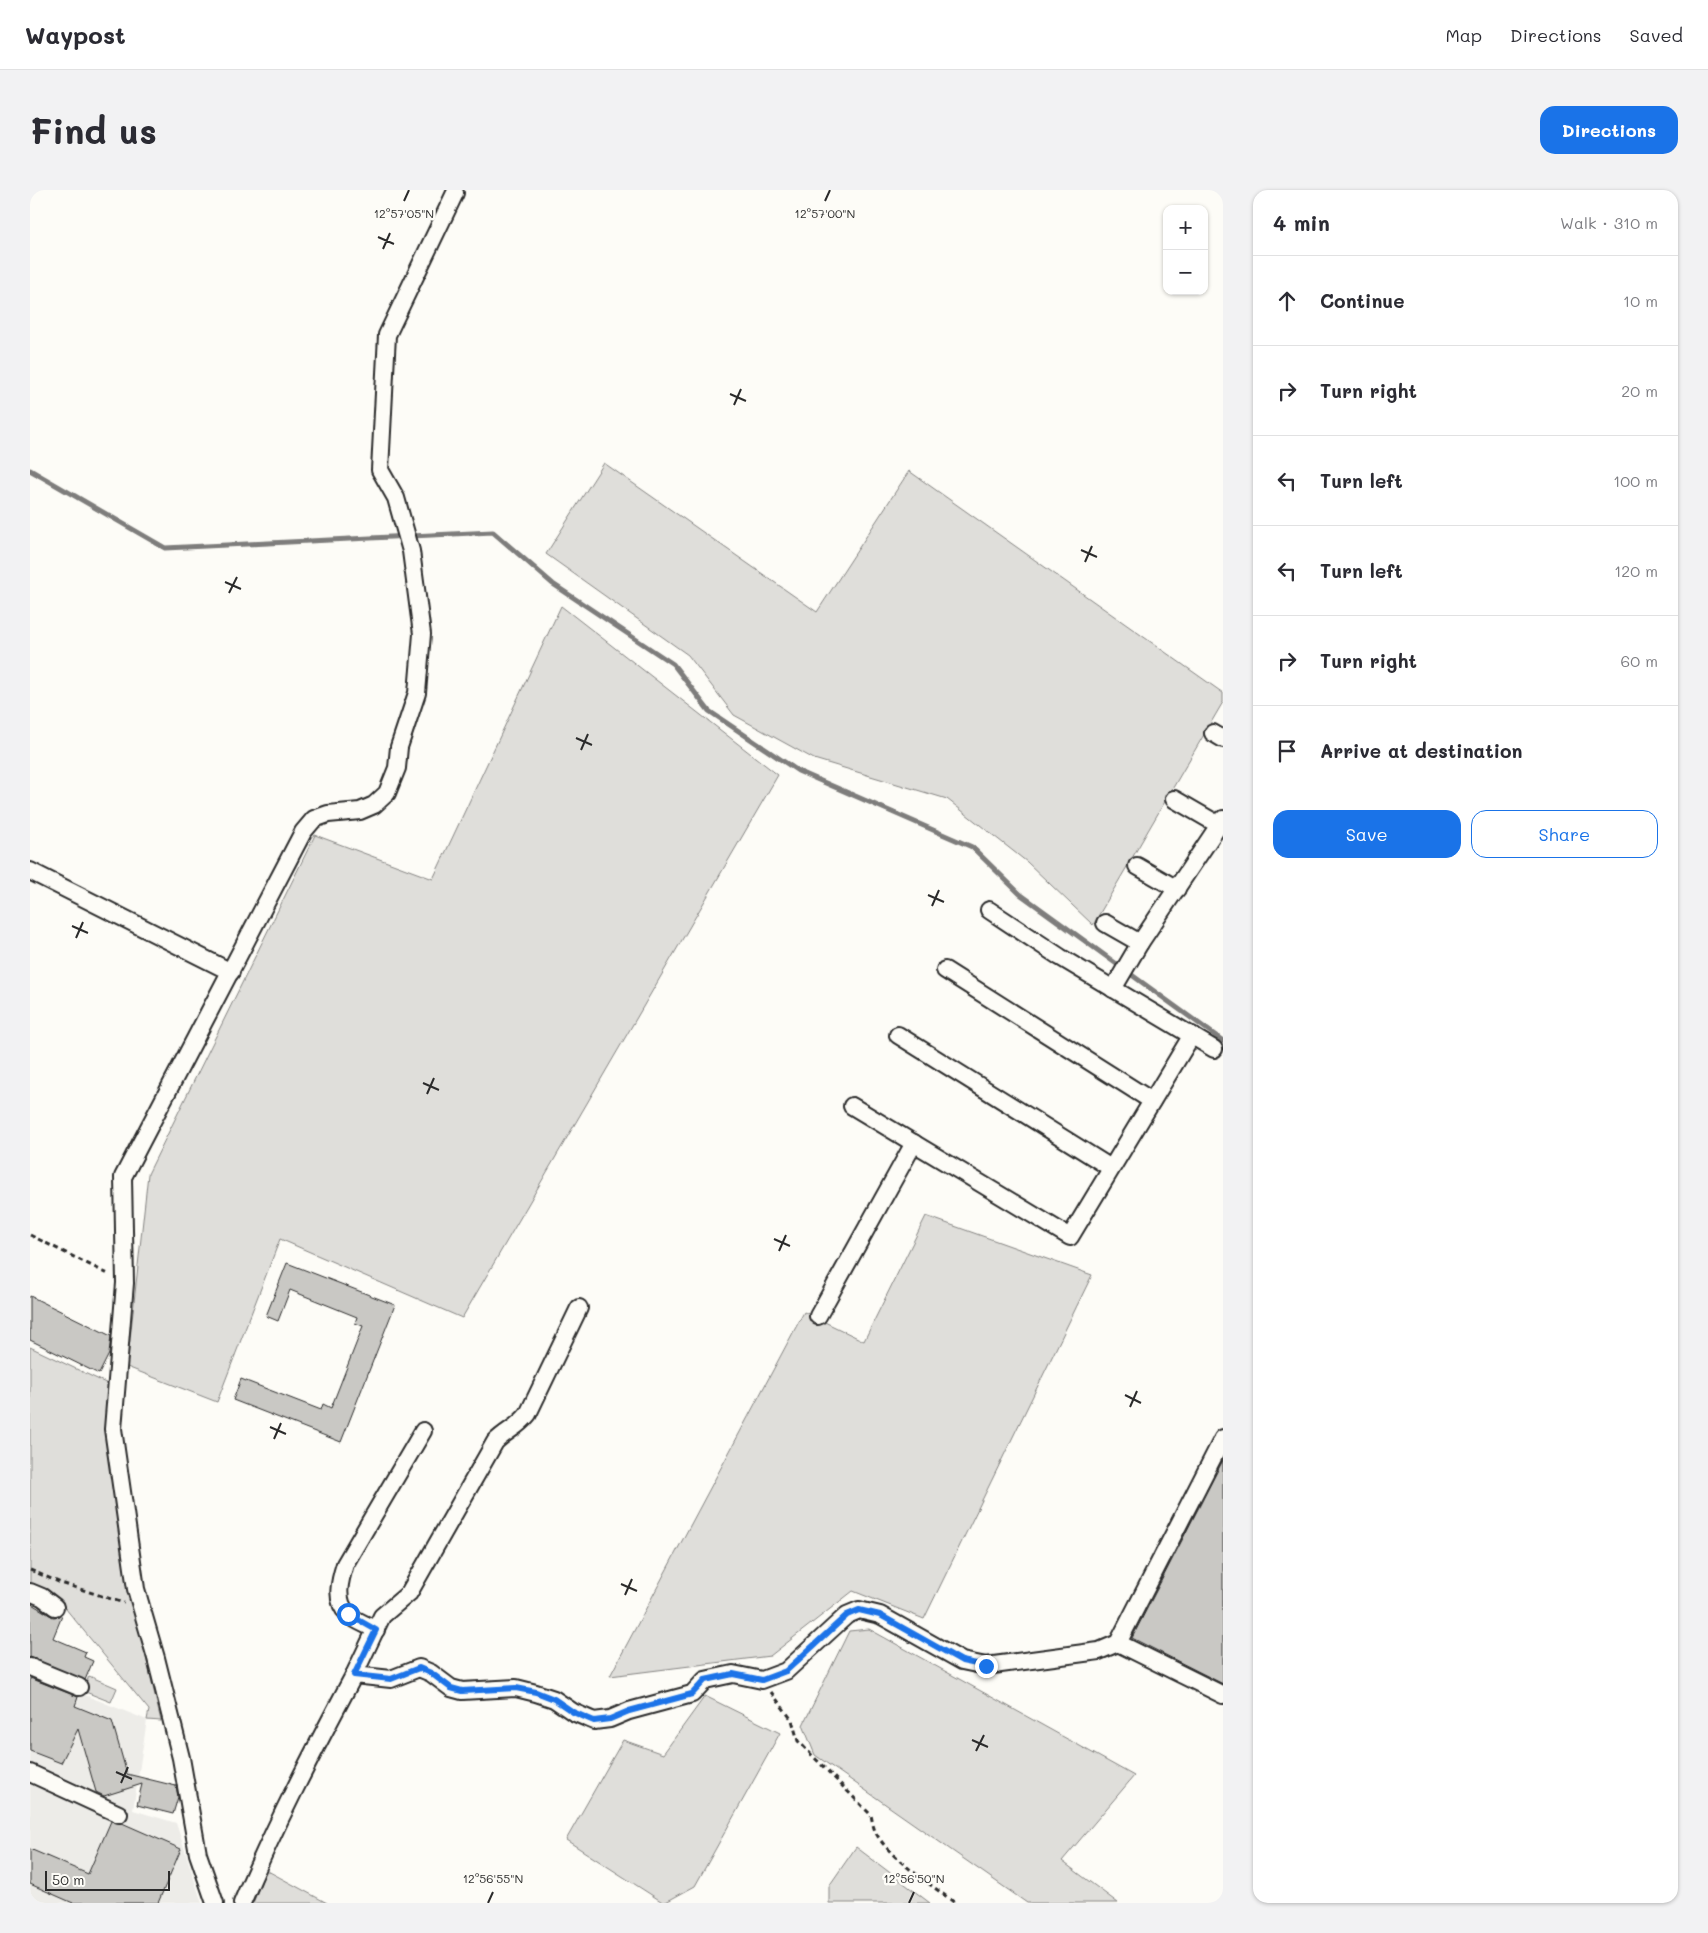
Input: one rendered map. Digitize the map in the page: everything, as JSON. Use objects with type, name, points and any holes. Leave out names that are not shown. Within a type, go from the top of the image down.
[{"type":"street","points":[[215,1903],[198,1854],[181,1758],[156,1658],[136,1590],[113,1429],[125,1283],[123,1177],[303,832],[314,819],[328,814],[360,811],[374,805],[387,793],[397,768],[399,747],[417,693],[422,634],[412,551],[396,498],[380,470],[387,335],[455,193]]},
{"type":"street","points":[[1113,989],[1140,943],[1221,822],[1174,799]]},
{"type":"street","points":[[1137,866],[1177,889]]},
{"type":"street","points":[[30,871],[231,972]]},
{"type":"street","points":[[989,910],[1060,957],[1214,1049]]},
{"type":"street","points":[[1105,922],[1140,943]]},
{"type":"street","points":[[945,970],[1152,1101]]},
{"type":"street","points":[[852,1106],[1070,1237],[1192,1035]]},
{"type":"street","points":[[898,1036],[1111,1168]]},
{"type":"street","points":[[818,1316],[914,1143]]},
{"type":"street","points":[[242,1903],[268,1841],[310,1756],[354,1675],[382,1616],[408,1592],[495,1442],[520,1424],[528,1414],[579,1308]]},
{"type":"street","points":[[376,1630],[348,1614],[341,1603],[339,1583],[345,1564],[423,1431]]},
{"type":"street","points":[[354,1675],[391,1679],[419,1668],[431,1673],[451,1688],[462,1691],[516,1688],[536,1692],[554,1699],[573,1712],[594,1721],[610,1719],[629,1711],[692,1694],[705,1680],[733,1674],[762,1680],[786,1671],[847,1615],[859,1610],[880,1615],[962,1661],[986,1666],[1099,1651],[1118,1642],[1223,1438]]},
{"type":"street","points":[[30,1592],[42,1597],[55,1607]]},
{"type":"street","points":[[1118,1642],[1223,1695]]},
{"type":"street","points":[[30,1667],[79,1687]]},
{"type":"street","points":[[30,1773],[119,1814]]},
{"type":"path","points":[[30,1235],[125,1283]]},
{"type":"path","points":[[30,1570],[61,1583],[142,1608]]},
{"type":"path","points":[[762,1680],[792,1720],[798,1741],[872,1815],[874,1830],[888,1848],[903,1863],[955,1903]]},
{"type":"shaded area","points":[[604,463],[817,612],[909,471],[1223,693],[1223,702],[1093,925],[1027,862],[947,799],[814,759],[734,715],[688,655],[546,554]]},
{"type":"shaded area","points":[[561,606],[778,775],[462,1318],[280,1239],[217,1402],[127,1367],[148,1174],[315,835],[433,879]]},
{"type":"shaded area","points":[[926,1216],[1092,1275],[924,1619],[853,1591],[770,1656],[610,1676],[804,1312],[864,1341]]},
{"type":"shaded area","points":[[30,1347],[112,1386],[108,1444],[123,1560],[161,1721],[147,1720],[149,1710],[56,1597],[30,1587]]},
{"type":"shaded area","points":[[869,1629],[1134,1776],[1062,1861],[1118,1903],[1027,1903],[815,1755],[803,1725],[849,1631]]},
{"type":"shaded area","points":[[30,1673],[147,1720],[133,1810],[176,1823],[202,1903],[30,1903]]},
{"type":"shaded area","points":[[89,1676],[117,1688],[111,1702],[83,1691]]},
{"type":"shaded area","points":[[705,1696],[780,1733],[695,1886],[664,1903],[566,1840],[623,1740],[663,1754]]},
{"type":"shaded area","points":[[856,1847],[930,1903],[829,1903],[829,1886]]},
{"type":"shaded area","points":[[266,1870],[327,1903],[253,1903]]},
{"type":"building","points":[[287,1263],[395,1305],[341,1442],[233,1400],[241,1379],[321,1410],[323,1404],[331,1408],[363,1326],[355,1323],[357,1317],[290,1290],[278,1321],[266,1316]]},
{"type":"building","points":[[30,1296],[111,1336],[109,1354],[99,1374],[30,1340]]},
{"type":"building","points":[[1223,1460],[1223,1684],[1132,1638]]},
{"type":"building","points":[[30,1603],[53,1617],[62,1616],[53,1638],[86,1652],[84,1657],[93,1661],[85,1680],[30,1657]]},
{"type":"building","points":[[30,1678],[78,1697],[75,1706],[112,1721],[127,1774],[176,1786],[178,1797],[173,1814],[137,1805],[142,1784],[104,1796],[96,1792],[78,1729],[61,1763],[30,1751]]},
{"type":"building","points":[[111,1821],[122,1823],[181,1849],[158,1903],[73,1903],[30,1884],[30,1849],[88,1874]]},
{"type":"waterway","points":[[30,470],[165,548],[493,532],[553,584],[673,664],[709,711],[798,771],[972,847],[1020,894],[1223,1041]]},
{"type":"route","points":[[348,1614],[376,1630],[354,1675],[391,1679],[419,1668],[431,1673],[451,1688],[462,1691],[516,1688],[536,1692],[554,1699],[573,1712],[594,1721],[610,1719],[629,1711],[692,1694],[705,1680],[733,1674],[762,1680],[786,1671],[847,1615],[859,1610],[880,1615],[962,1661],[986,1666]]}]
